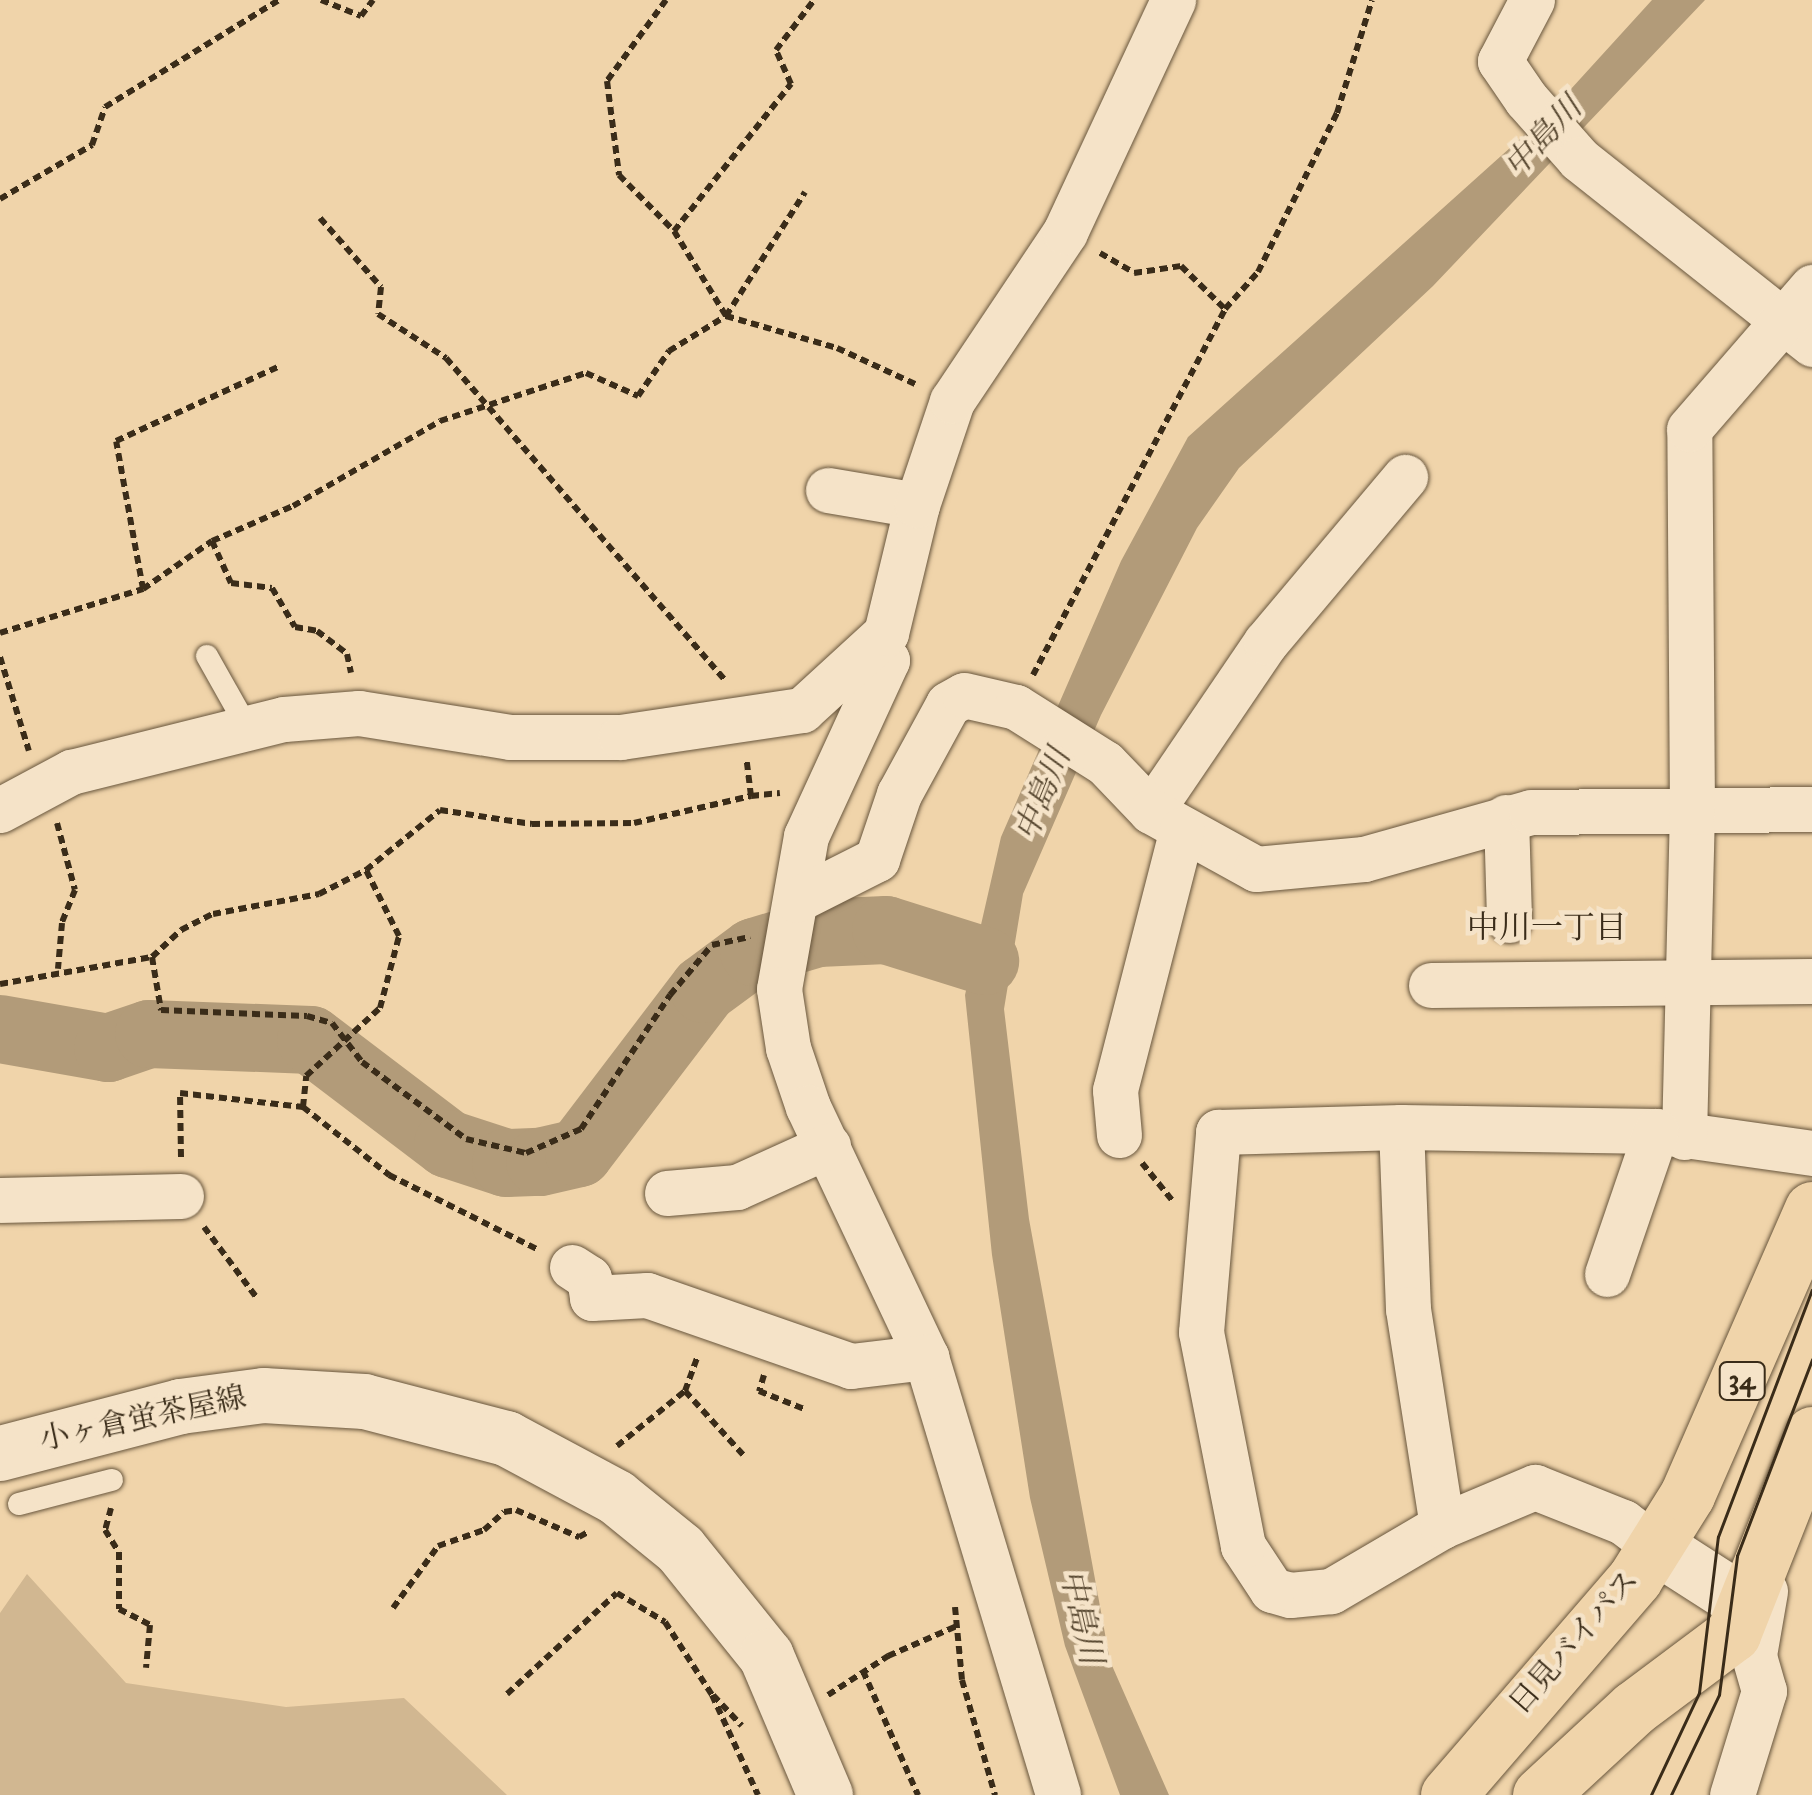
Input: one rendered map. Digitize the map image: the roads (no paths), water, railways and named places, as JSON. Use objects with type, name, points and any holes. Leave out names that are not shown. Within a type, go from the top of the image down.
[{"type":"highway","name":"日見バイパス","points":[[1448,1795],[1634,1578],[1687,1495],[1737,1393],[1812,1209]]},
{"type":"highway","points":[[1540,1795],[1634,1708],[1729,1640],[1749,1606],[1812,1434]]},
{"type":"street","points":[[0,810],[44,790],[71,772],[247,728],[359,714],[510,736],[621,737],[742,722],[802,710],[886,633],[917,505],[952,401],[1065,232],[1174,0]]},
{"type":"street","points":[[1532,0],[1500,61],[1526,99],[1579,159],[1802,317],[1689,429],[1690,981],[1670,1134],[1607,1274]]},
{"type":"street","points":[[1119,1135],[1115,1090],[1166,820],[1266,642],[1405,477]]},
{"type":"street","points":[[828,490],[917,505]]},
{"type":"street","points":[[876,646],[887,660],[806,836],[780,989],[788,1048],[828,1146],[926,1357],[1058,1795]]},
{"type":"street","points":[[789,932],[877,859],[899,794],[948,704],[964,695],[1016,707],[1105,763],[1166,820],[1256,868],[1364,859],[1506,817],[1812,810]]},
{"type":"street","points":[[1506,817],[1509,920]]},
{"type":"street","points":[[1432,985],[1812,981]]},
{"type":"street","points":[[1402,1127],[1408,1310],[1442,1526]]},
{"type":"street","points":[[1749,1606],[1623,1522],[1534,1487],[1442,1526],[1312,1596],[1272,1590],[1255,1572],[1243,1546],[1201,1332],[1218,1132],[1402,1127],[1670,1134],[1812,1153]]},
{"type":"street","points":[[667,1193],[737,1187],[828,1146]]},
{"type":"street","points":[[0,1200],[182,1196]]},
{"type":"street","points":[[572,1267],[589,1278],[592,1298],[647,1296],[851,1366],[926,1357]]},
{"type":"street","name":"小ヶ倉蛍茶屋線","points":[[0,1453],[180,1406],[263,1394],[364,1401],[506,1438],[616,1498],[680,1549],[766,1656],[825,1795]]},
{"type":"street","points":[[1732,1795],[1764,1690],[1754,1655],[1774,1534]]},
{"type":"lane","points":[[207,656],[247,728]]},
{"type":"lane","points":[[19,1504],[112,1480]]},
{"type":"water","name":"中島川","points":[[1652,0],[1705,0],[1433,286],[1239,468],[1197,528],[1101,715],[1023,894],[1004,1009],[1029,1219],[1110,1661],[1169,1795],[1120,1795],[1065,1646],[1030,1498],[992,1255],[965,995],[1001,837],[1121,561],[1188,437],[1550,112]]},
{"type":"waterway","points":[[0,1029],[108,1048],[149,1034],[311,1040],[448,1144],[506,1163],[540,1162],[579,1153],[704,989],[754,952],[818,933],[886,930],[985,961]]},
{"type":"tram line","points":[[1651,1795],[1699,1693],[1718,1537],[1812,1290]]},
{"type":"tram line","points":[[1671,1795],[1719,1695],[1737,1556],[1812,1360]]},
{"type":"district","name":"中川一丁目","points":[[1547,929]]}]
